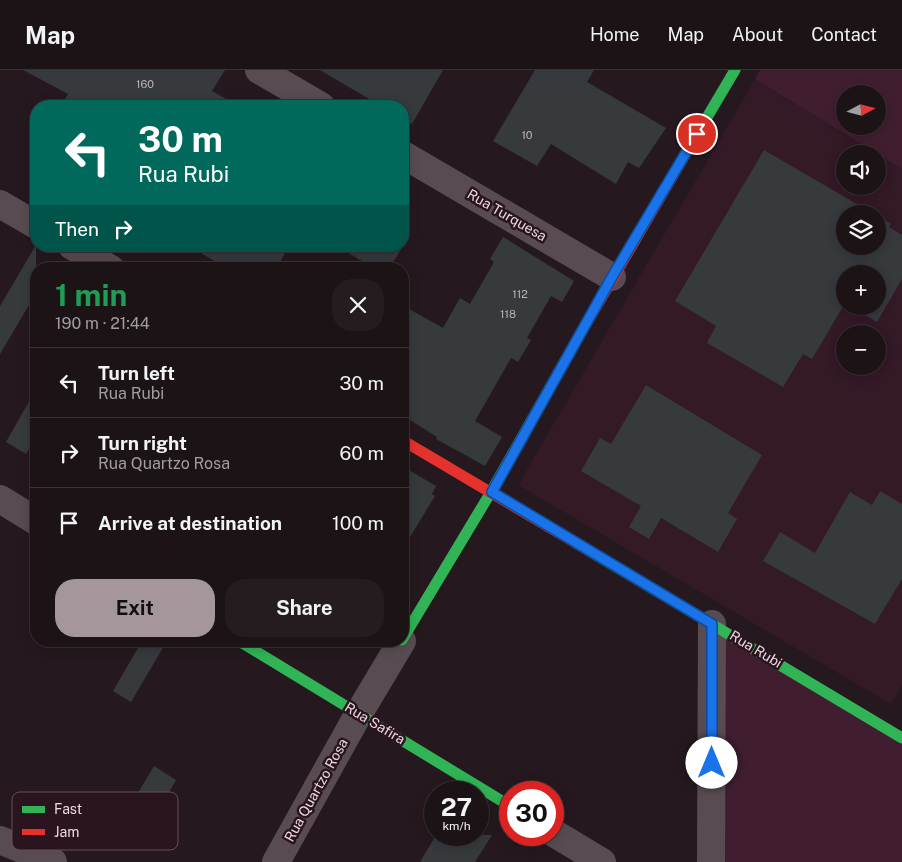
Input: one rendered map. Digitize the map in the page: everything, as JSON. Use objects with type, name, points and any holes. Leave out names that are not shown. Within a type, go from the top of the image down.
[{"type":"street","points":[[259,70],[311,100]]},
{"type":"street","name":"Rua Quartzo Rosa","points":[[409,629],[492,492],[612,277],[736,70]]},
{"type":"street","name":"Rua Turquesa","points":[[409,158],[612,277]]},
{"type":"street","points":[[0,204],[30,222]]},
{"type":"street","points":[[82,252],[99,262]]},
{"type":"street","name":"Rua Rubi","points":[[409,444],[902,738]]},
{"type":"street","points":[[0,499],[30,517]]},
{"type":"street","points":[[711,862],[712,624]]},
{"type":"street","name":"Rua Safira","points":[[249,647],[359,712],[499,799]]},
{"type":"street","name":"Rua Quartzo Rosa","points":[[276,862],[359,712],[398,647]]},
{"type":"street","points":[[564,839],[602,862]]},
{"type":"street","points":[[0,840],[12,845]]},
{"type":"street","points":[[24,850],[53,862]]},
{"type":"shaded area","points":[[760,70],[902,70],[902,169],[886,159],[886,145],[863,145],[846,135],[886,135],[886,85],[836,85],[836,129],[755,79]]},
{"type":"shaded area","points":[[755,79],[836,129],[836,135],[846,135],[862,145],[836,145],[836,195],[886,195],[886,159],[902,169],[902,686],[891,704],[518,485]]},
{"type":"shaded area","points":[[712,624],[902,738],[902,862],[711,862]]},
{"type":"building","points":[[23,70],[225,70],[212,91],[228,100],[64,100],[68,94]]},
{"type":"building","points":[[320,70],[443,70],[412,124],[409,122],[409,100],[371,100]]},
{"type":"building","points":[[535,70],[594,70],[587,82],[666,128],[639,168],[628,162],[616,184],[551,144],[537,166],[493,141]]},
{"type":"building","points":[[764,150],[836,192],[836,195],[841,195],[859,205],[836,205],[836,255],[886,255],[886,221],[891,224],[889,227],[902,235],[902,279],[886,307],[886,265],[836,265],[836,315],[838,315],[812,359],[803,354],[783,387],[707,343],[716,326],[675,301]]},
{"type":"building","points":[[503,237],[574,281],[562,302],[551,296],[527,338],[531,340],[518,362],[511,358],[475,421],[502,437],[485,466],[436,439],[437,437],[409,419],[409,309],[443,328],[460,298],[470,304],[494,262],[490,259]]},
{"type":"building","points":[[32,252],[36,252],[36,262],[30,262],[30,303],[0,354],[0,306]]},
{"type":"building","points":[[199,252],[286,252],[280,262],[216,262]]},
{"type":"building","points":[[347,252],[399,252],[393,262],[363,262]]},
{"type":"building","points":[[865,315],[881,315],[877,322]]},
{"type":"building","points":[[646,385],[762,455],[728,513],[737,519],[718,552],[661,518],[649,539],[629,527],[641,506],[581,471],[600,438],[611,444]]},
{"type":"building","points":[[30,400],[30,447],[26,454],[6,442]]},
{"type":"building","points":[[409,470],[436,486],[432,494],[435,496],[409,539]]},
{"type":"building","points":[[880,491],[902,504],[902,579],[875,624],[763,561],[780,532],[815,553],[850,492],[872,505]]},
{"type":"building","points":[[139,647],[163,647],[131,702],[113,691]]},
{"type":"building","points":[[154,766],[176,780],[169,792],[138,792]]},
{"type":"building","points":[[429,846],[485,846],[475,862],[420,862]]},
{"type":"traffic: fast","points":[[696,136],[735,70]]},
{"type":"traffic: fast","points":[[409,628],[491,492],[575,343]]},
{"type":"traffic: fast","points":[[576,543],[902,738]]},
{"type":"traffic: fast","points":[[249,647],[499,799]]},
{"type":"traffic: jam","points":[[575,343],[696,136]]},
{"type":"traffic: jam","points":[[409,444],[576,543]]},
{"type":"route","points":[[697,134],[612,277],[492,492],[712,624],[712,763]]}]
